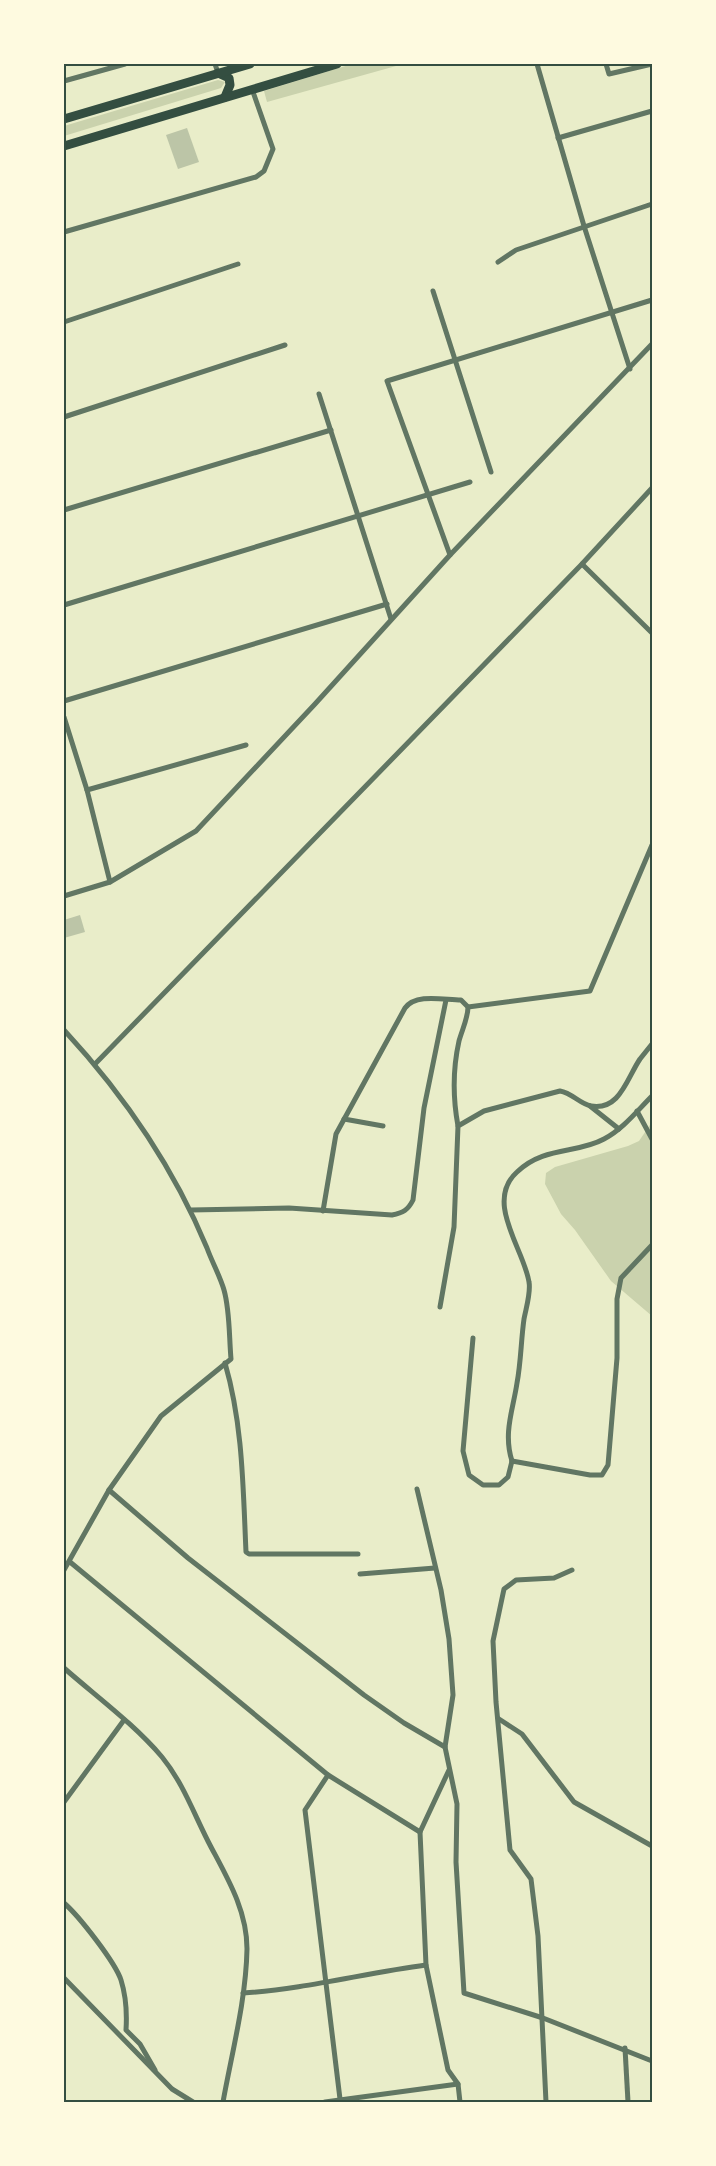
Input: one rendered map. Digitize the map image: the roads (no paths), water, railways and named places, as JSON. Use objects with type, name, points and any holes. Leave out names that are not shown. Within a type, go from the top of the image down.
[{"type":"main road","points":[[64,119],[250,64]]},
{"type":"main road","points":[[64,146],[337,64]]},
{"type":"main road","points":[[218,73],[229,78],[230,85],[225,97]]},
{"type":"street","points":[[64,81],[125,64]]},
{"type":"street","points":[[215,64],[218,73]]},
{"type":"street","points":[[537,64],[584,226],[630,369]]},
{"type":"street","points":[[606,64],[609,74],[652,64]]},
{"type":"street","points":[[64,232],[256,177],[264,171],[273,149],[252,89]]},
{"type":"street","points":[[558,138],[652,111]]},
{"type":"street","points":[[498,262],[516,250],[652,204]]},
{"type":"street","points":[[64,322],[238,264]]},
{"type":"street","points":[[433,291],[491,472]]},
{"type":"street","points":[[450,556],[386,381],[652,300]]},
{"type":"street","points":[[64,896],[110,882],[196,831],[391,619],[652,344]]},
{"type":"street","points":[[64,417],[285,345]]},
{"type":"street","points":[[319,394],[391,619]]},
{"type":"street","points":[[64,510],[331,430]]},
{"type":"street","points":[[64,605],[470,482]]},
{"type":"street","points":[[95,1064],[582,564],[652,488]]},
{"type":"street","points":[[582,564],[652,632]]},
{"type":"street","points":[[64,701],[386,604]]},
{"type":"street","points":[[64,717],[86,790],[110,882]]},
{"type":"street","points":[[86,790],[246,745]]},
{"type":"street","points":[[468,1007],[590,991],[652,845]]},
{"type":"street","points":[[323,1210],[336,1134],[410,1002],[417,999],[461,1000],[468,1007]]},
{"type":"street","points":[[191,1210],[289,1208],[392,1215],[402,1213],[409,1208],[413,1200],[430,1067],[446,1000]]},
{"type":"street","points":[[440,1306],[454,1227],[458,1126],[454,1107],[456,1068],[459,1042],[468,1007]]},
{"type":"street","points":[[64,1030],[95,1064],[149,1136],[191,1210],[224,1292],[231,1358],[161,1416],[110,1490],[64,1570]]},
{"type":"street","points":[[589,1106],[606,1106],[615,1099],[627,1085],[639,1060],[652,1044]]},
{"type":"street","points":[[458,1126],[484,1111],[560,1091],[569,1092],[618,1129]]},
{"type":"street","points":[[473,1338],[462,1451],[469,1475],[483,1485],[499,1485],[508,1477],[512,1461],[508,1448],[508,1425],[517,1384],[530,1282],[508,1222],[505,1198],[507,1185],[516,1172],[537,1158],[603,1140],[618,1129],[652,1096]]},
{"type":"street","points":[[637,1111],[652,1139]]},
{"type":"street","points":[[344,1119],[382,1126]]},
{"type":"street","points":[[512,1461],[590,1475],[602,1475],[608,1465],[617,1358],[618,1292],[621,1278],[652,1245]]},
{"type":"street","points":[[225,1363],[234,1395],[242,1452],[246,1552],[249,1554],[358,1554]]},
{"type":"street","points":[[417,1489],[449,1639],[453,1695],[445,1747],[457,1804],[456,1862],[464,1993],[543,2018],[652,2060]]},
{"type":"street","points":[[110,1490],[188,1558],[364,1695],[404,1724],[445,1747]]},
{"type":"street","points":[[70,1562],[328,1775],[420,1832]]},
{"type":"street","points":[[360,1574],[435,1568]]},
{"type":"street","points":[[546,2102],[538,1936],[531,1879],[510,1850],[493,1641],[504,1589],[516,1580],[554,1578],[572,1570]]},
{"type":"street","points":[[64,1668],[124,1720],[162,1758],[189,1799],[210,1845],[232,1885],[242,1914],[247,1947],[243,1993],[223,2102]]},
{"type":"street","points":[[499,1719],[522,1734],[574,1802],[652,1846]]},
{"type":"street","points":[[64,1802],[124,1720]]},
{"type":"street","points":[[449,1769],[420,1832],[426,1965],[448,2070],[458,2084],[460,2102]]},
{"type":"street","points":[[328,1775],[305,1810],[340,2099]]},
{"type":"street","points":[[64,1903],[89,1930],[121,1979],[127,2010],[126,2030],[140,2044],[154,2070]]},
{"type":"street","points":[[243,1993],[284,1990],[384,1970],[426,1965]]},
{"type":"street","points":[[64,1978],[172,2089],[193,2102]]},
{"type":"street","points":[[625,2048],[628,2102]]},
{"type":"street","points":[[325,2102],[458,2084]]}]
